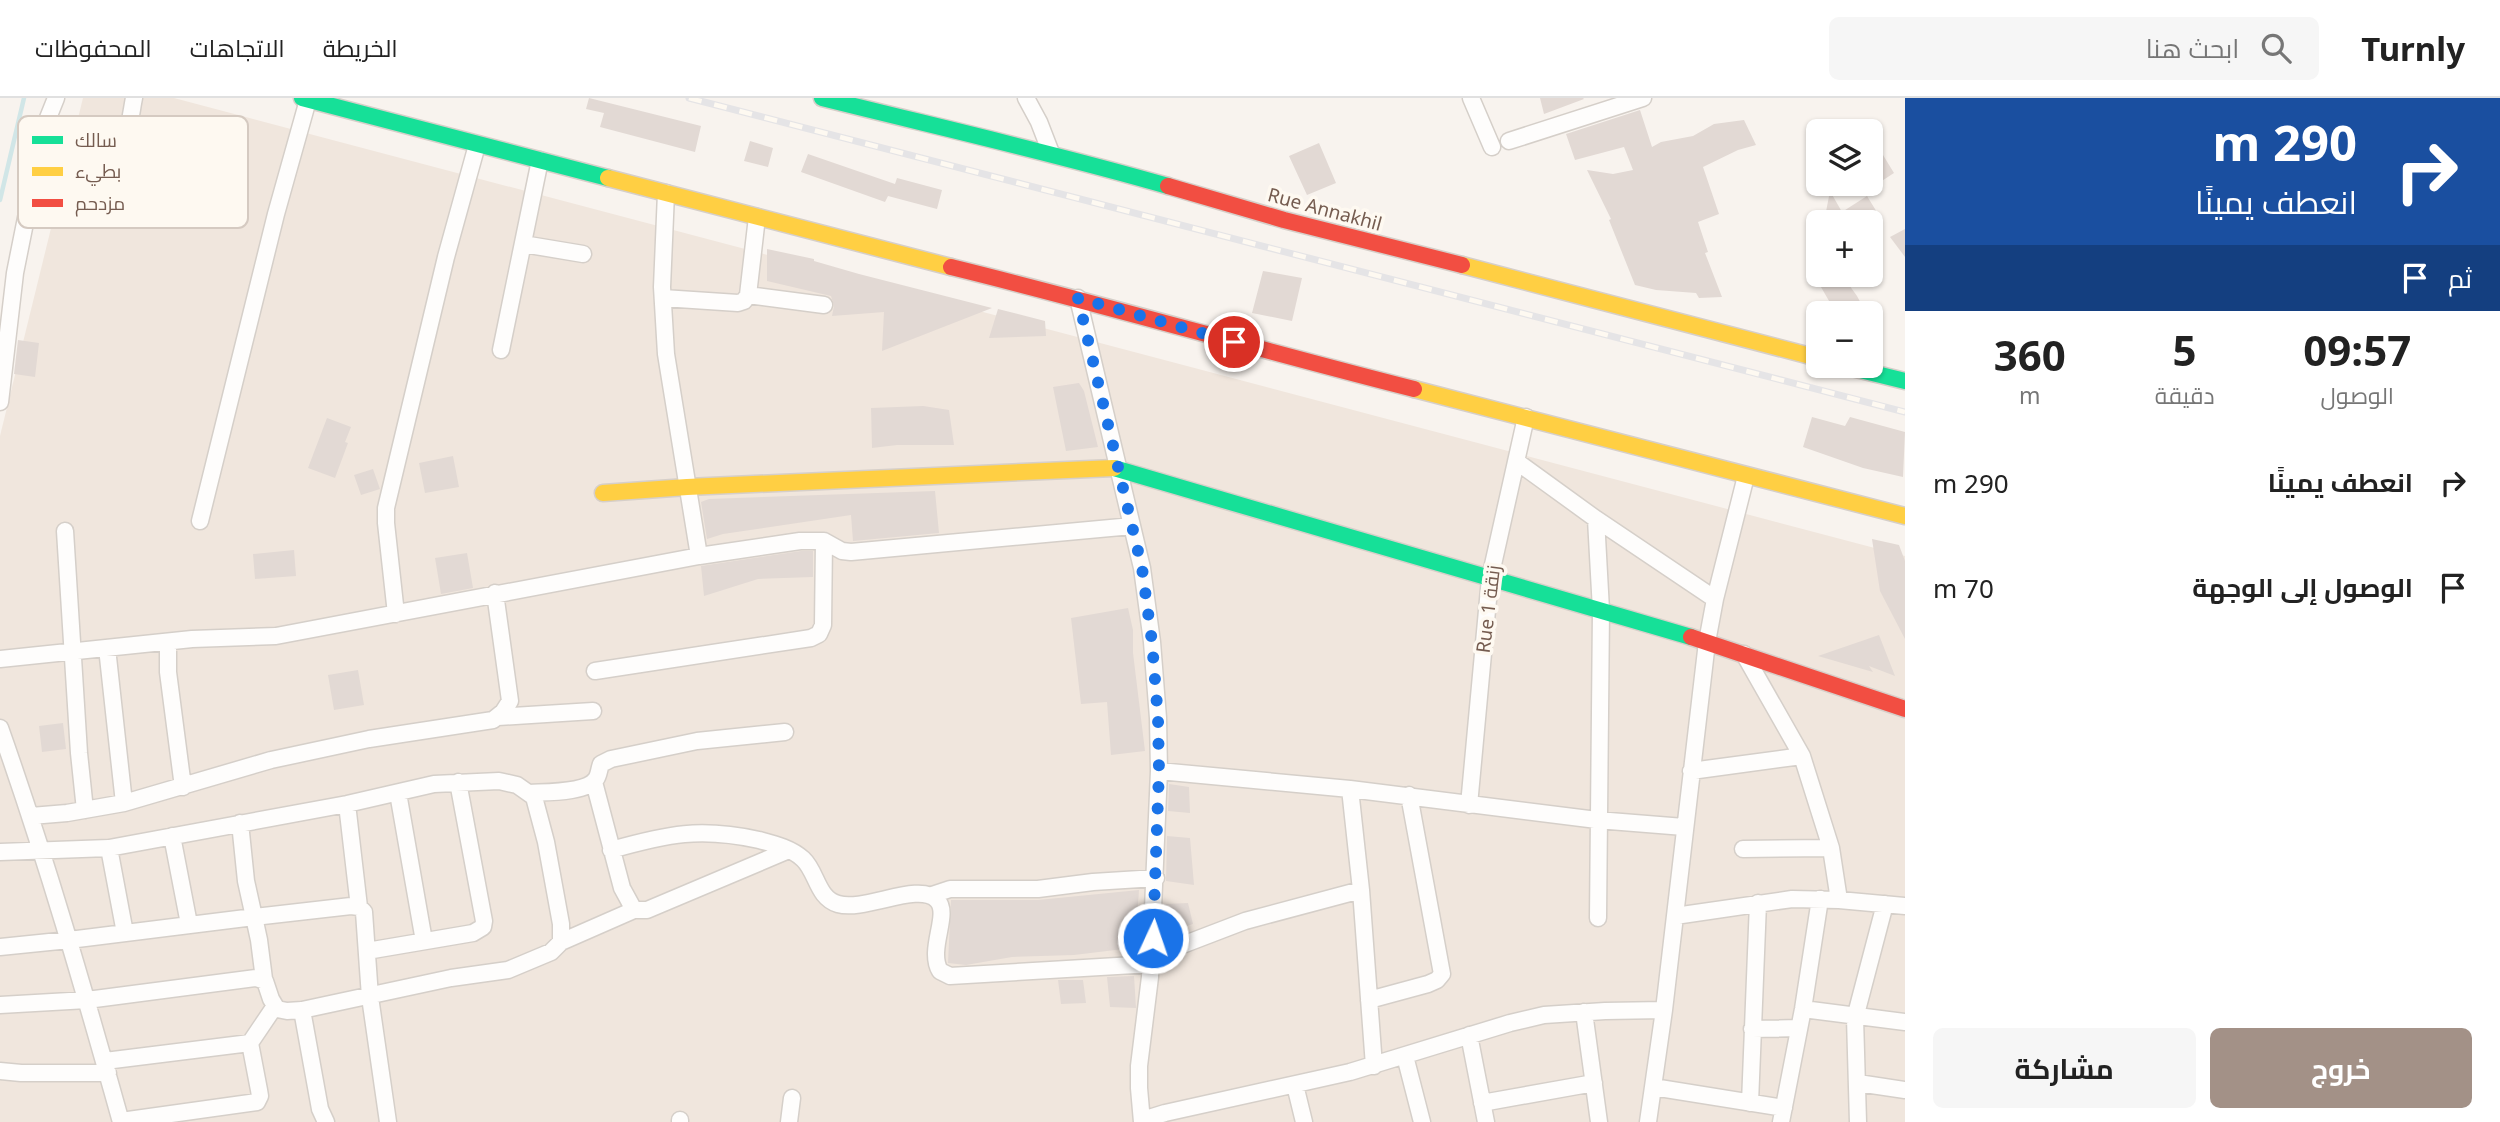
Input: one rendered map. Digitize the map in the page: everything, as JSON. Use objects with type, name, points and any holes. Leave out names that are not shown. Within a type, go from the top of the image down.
[{"type":"street","points":[[50,116],[56,98]]},
{"type":"street","points":[[130,116],[134,98]]},
{"type":"street","name":"Rue Annakhil","points":[[822,98],[1052,153],[1284,220],[1806,355]]},
{"type":"street","points":[[1026,98],[1052,153]]},
{"type":"street","points":[[1471,98],[1492,147]]},
{"type":"street","points":[[1509,141],[1643,98]]},
{"type":"street","points":[[200,521],[305,99],[1078,298],[1261,350],[1905,516]]},
{"type":"street","points":[[396,614],[386,508],[446,257],[477,145]]},
{"type":"street","points":[[501,350],[540,160]]},
{"type":"street","points":[[666,193],[663,298],[666,354],[699,556]]},
{"type":"street","points":[[663,298],[738,303],[744,301],[748,295],[757,217]]},
{"type":"street","points":[[0,402],[15,273],[24,228]]},
{"type":"street","points":[[523,244],[583,254]]},
{"type":"street","points":[[748,295],[824,305]]},
{"type":"street","points":[[1078,298],[1142,568],[1158,718],[1156,878],[1151,960],[1139,1066],[1143,1122],[1165,1113],[1374,1066],[1469,1035],[1545,1015],[1664,1010]]},
{"type":"street","points":[[1883,376],[1905,382]]},
{"type":"street","name":"Rue 1 زنقة","points":[[1469,805],[1490,578],[1525,417]]},
{"type":"street","points":[[1516,461],[1715,599]]},
{"type":"street","points":[[603,493],[1118,468],[1707,642],[1905,709]]},
{"type":"street","points":[[1648,1122],[1664,1010],[1707,642],[1746,476]]},
{"type":"street","points":[[1596,519],[1601,610],[1598,918]]},
{"type":"street","points":[[0,659],[168,642],[276,636],[699,556],[800,541],[824,541],[842,551],[851,552],[1132,526]]},
{"type":"street","points":[[65,531],[78,745],[85,810]]},
{"type":"street","points":[[595,671],[811,638],[819,634],[823,625],[824,541]]},
{"type":"street","points":[[31,816],[124,803],[271,760],[369,739],[493,720],[510,701],[495,593]]},
{"type":"street","points":[[168,642],[168,672],[183,787]]},
{"type":"street","points":[[107,648],[124,803]]},
{"type":"street","points":[[1744,654],[1802,756],[1831,848],[1839,900]]},
{"type":"street","points":[[498,717],[593,710]]},
{"type":"street","points":[[0,728],[31,816],[121,1121],[257,1102],[260,1096],[250,1043],[275,1006]]},
{"type":"street","points":[[530,793],[565,791],[589,786],[594,782],[601,764],[611,759],[697,741],[785,732]]},
{"type":"street","points":[[1690,771],[1802,756]]},
{"type":"street","points":[[1159,771],[1409,795],[1597,820],[1684,827]]},
{"type":"street","points":[[0,852],[109,848],[458,782],[499,781],[517,785],[530,793],[539,810],[561,924],[561,942]]},
{"type":"street","points":[[367,951],[473,933],[483,927],[458,782]]},
{"type":"street","points":[[594,782],[626,898],[634,909]]},
{"type":"street","points":[[1350,789],[1361,890],[1374,1066]]},
{"type":"street","points":[[398,793],[424,941]]},
{"type":"street","points":[[1369,1000],[1428,984],[1442,974],[1409,795]]},
{"type":"street","points":[[347,804],[359,907]]},
{"type":"street","points":[[240,823],[246,881],[259,940],[264,979],[275,1006],[281,1010],[302,1010],[451,978],[508,970],[551,952],[561,942],[634,909],[647,910],[789,850]]},
{"type":"street","points":[[611,850],[655,838],[708,832],[761,841],[789,850],[807,863],[825,896],[836,904],[870,903],[913,894],[932,895],[950,889],[1028,890],[1156,878]]},
{"type":"street","points":[[172,836],[189,924]]},
{"type":"street","points":[[109,848],[125,933]]},
{"type":"street","points":[[1743,849],[1831,848]]},
{"type":"street","points":[[932,895],[940,904],[942,913],[935,945],[935,959],[940,971],[950,976],[1151,960],[1245,921],[1361,890]]},
{"type":"street","points":[[1675,916],[1758,903],[1819,899],[1905,906]]},
{"type":"street","points":[[1653,1087],[1750,1103],[1782,1115],[1800,1028],[1819,899]]},
{"type":"street","points":[[1750,1103],[1758,903]]},
{"type":"street","points":[[1858,1122],[1855,1017],[1885,904]]},
{"type":"street","points":[[0,947],[351,905],[359,907],[364,912],[370,997],[388,1122]]},
{"type":"street","points":[[0,1005],[87,1000],[264,979]]},
{"type":"street","points":[[1803,1009],[1905,1022]]},
{"type":"street","points":[[302,1010],[320,1109],[326,1122]]},
{"type":"street","points":[[1584,1012],[1600,1122]]},
{"type":"street","points":[[1752,1030],[1800,1028]]},
{"type":"street","points":[[1469,1035],[1486,1122]]},
{"type":"street","points":[[0,1070],[20,1073],[106,1067],[250,1043]]},
{"type":"street","points":[[1405,1056],[1422,1122]]},
{"type":"street","points":[[1482,1103],[1594,1083]]},
{"type":"street","points":[[1858,1083],[1905,1090]]},
{"type":"street","points":[[1295,1084],[1304,1122]]},
{"type":"street","points":[[789,1122],[792,1098]]},
{"type":"shaded area","points":[[83,98],[174,98],[242,116],[79,116]]},
{"type":"shaded area","points":[[248,118],[1905,556],[1905,1122],[0,1122],[0,436],[51,228],[248,228]]},
{"type":"building","points":[[589,98],[701,126],[695,152],[600,127],[604,113],[586,109]]},
{"type":"building","points":[[1540,98],[1583,98],[1584,99],[1544,114]]},
{"type":"building","points":[[1640,110],[1652,147],[1661,142],[1693,136],[1714,124],[1744,120],[1756,145],[1738,150],[1703,167],[1719,214],[1698,222],[1708,252],[1705,253],[1722,297],[1699,298],[1696,293],[1656,290],[1635,285],[1609,220],[1611,219],[1587,170],[1613,174],[1633,170],[1624,147],[1575,160],[1566,134]]},
{"type":"building","points":[[750,141],[773,148],[768,167],[744,161]]},
{"type":"building","points":[[1319,143],[1336,183],[1307,195],[1289,156]]},
{"type":"building","points":[[808,154],[895,184],[897,178],[942,190],[937,209],[888,196],[885,202],[801,172]]},
{"type":"building","points":[[1883,155],[1894,173],[1883,180]]},
{"type":"building","points":[[1829,196],[1833,196],[1841,210],[1826,210]]},
{"type":"building","points":[[1867,196],[1876,210],[1845,210]]},
{"type":"building","points":[[1905,229],[1905,257],[1890,237]]},
{"type":"building","points":[[767,249],[814,259],[859,274],[992,308],[882,351],[884,312],[832,316],[834,306],[831,296],[767,281]]},
{"type":"building","points":[[1263,271],[1302,278],[1292,321],[1252,313]]},
{"type":"building","points":[[1821,287],[1851,287],[1860,301],[1829,301]]},
{"type":"building","points":[[998,309],[1045,321],[1046,336],[989,338]]},
{"type":"building","points":[[18,340],[39,343],[35,377],[14,374]]},
{"type":"building","points":[[1079,383],[1084,391],[1098,447],[1066,451],[1053,387]]},
{"type":"building","points":[[923,406],[949,410],[954,445],[872,448],[871,408]]},
{"type":"building","points":[[1812,417],[1845,426],[1850,417],[1905,432],[1903,477],[1863,468],[1803,447]]},
{"type":"building","points":[[327,418],[351,427],[335,478],[308,468]]},
{"type":"building","points":[[453,456],[459,487],[425,493],[419,463]]},
{"type":"building","points":[[373,469],[380,489],[361,495],[354,475]]},
{"type":"building","points":[[935,491],[939,533],[853,541],[851,515],[723,534],[707,539],[701,502],[709,499]]},
{"type":"building","points":[[1872,539],[1899,545],[1905,561],[1905,639],[1880,591]]},
{"type":"building","points":[[294,550],[296,576],[255,579],[253,554]]},
{"type":"building","points":[[813,551],[813,577],[758,579],[704,596],[701,566]]},
{"type":"building","points":[[467,553],[473,588],[441,594],[435,558]]},
{"type":"building","points":[[1128,608],[1133,630],[1133,653],[1145,751],[1111,755],[1107,702],[1081,704],[1071,618]]},
{"type":"building","points":[[1879,635],[1895,676],[1869,666],[1873,672],[1818,656]]},
{"type":"building","points":[[358,670],[364,705],[334,710],[328,675]]},
{"type":"building","points":[[63,723],[66,749],[42,752],[39,726]]},
{"type":"building","points":[[1169,784],[1189,787],[1190,813],[1168,811]]},
{"type":"building","points":[[1167,836],[1190,838],[1194,885],[1166,881]]},
{"type":"building","points":[[1139,890],[1137,918],[1140,947],[1074,955],[1012,957],[966,965],[948,963],[951,900],[1038,900]]},
{"type":"building","points":[[1188,903],[1193,924],[1163,934],[1164,904]]},
{"type":"building","points":[[1134,976],[1136,1008],[1110,1007],[1107,977]]},
{"type":"building","points":[[1058,980],[1083,980],[1086,1003],[1061,1004]]},
{"type":"waterway","points":[[20,116],[24,98]]},
{"type":"waterway","points":[[0,200],[18,124]]},
{"type":"railway","points":[[689,98],[1905,412]]},
{"type":"traffic: fast","points":[[302,98],[608,178]]},
{"type":"traffic: fast","points":[[822,98],[1039,151],[1168,186]]},
{"type":"traffic: fast","points":[[1883,376],[1905,381]]},
{"type":"traffic: fast","points":[[1114,468],[1691,637]]},
{"type":"traffic: slow","points":[[608,178],[951,267]]},
{"type":"traffic: slow","points":[[1462,265],[1806,355]]},
{"type":"traffic: slow","points":[[1414,389],[1905,516]]},
{"type":"traffic: slow","points":[[603,493],[1114,468]]},
{"type":"traffic: jam","points":[[1168,186],[1284,220],[1462,265]]},
{"type":"traffic: jam","points":[[951,267],[1414,389]]},
{"type":"traffic: jam","points":[[1691,637],[1905,709]]},
{"type":"route","points":[[1153,938],[1159,771],[1152,642],[1142,568],[1078,298],[1234,342]]}]
